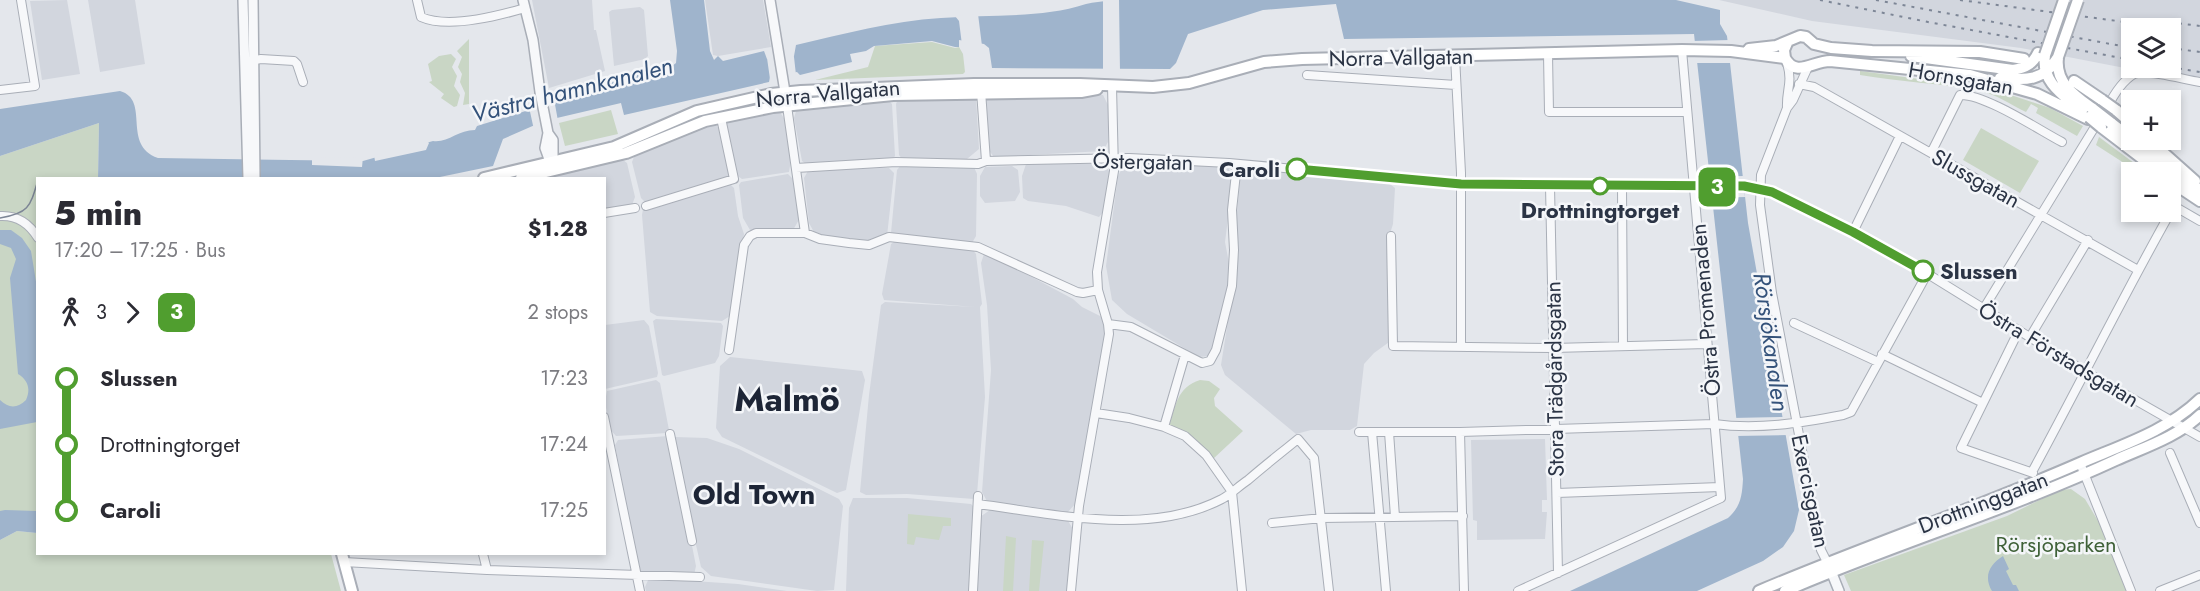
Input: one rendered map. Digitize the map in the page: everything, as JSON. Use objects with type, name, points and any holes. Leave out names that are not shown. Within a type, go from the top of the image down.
[{"type":"main road","points":[[2056,0],[2042,54],[2046,72],[2055,89],[2148,162]]},
{"type":"main road","points":[[1872,51],[2006,70],[2026,67],[2042,54],[2064,0]]},
{"type":"main road","points":[[1970,75],[2025,79],[2046,72],[2058,57],[2078,0]]},
{"type":"main road","name":"Hornsgatan","points":[[1731,51],[1776,46],[1800,36],[1806,37],[1814,44],[1831,48],[1872,51],[1980,52],[2024,59]]},
{"type":"main road","points":[[1786,61],[1784,50],[1787,43]]},
{"type":"main road","points":[[1810,66],[1816,57],[1814,44]]},
{"type":"main road","name":"Hornsgatan","points":[[1731,51],[1786,61],[1795,68],[1826,61],[1970,75],[2037,94],[2090,115]]},
{"type":"main road","name":"Norra Vallgatan","points":[[493,177],[550,171],[708,107],[785,93],[981,89],[1081,92],[1112,86],[1153,87],[1189,83],[1279,59],[1731,51]]},
{"type":"main road","points":[[2058,57],[2062,82],[2090,115]]},
{"type":"main road","points":[[2074,81],[2121,114]]},
{"type":"main road","name":"Norra Vallgatan","points":[[524,177],[626,153],[705,121],[787,106],[981,89]]},
{"type":"main road","points":[[2106,127],[2121,134]]},
{"type":"main road","points":[[2147,150],[2200,190]]},
{"type":"main road","points":[[2160,150],[2200,185]]},
{"type":"main road","points":[[2181,188],[2200,201]]},
{"type":"main road","name":"Drottninggatan","points":[[1785,591],[2011,506],[2080,463],[2155,431],[2200,399]]},
{"type":"main road","name":"Drottninggatan","points":[[1759,591],[1827,562],[2043,486],[2085,474],[2184,428],[2200,415]]},
{"type":"main road","points":[[343,558],[352,591]]},
{"type":"street","points":[[0,90],[35,86],[21,0]]},
{"type":"street","points":[[243,0],[250,61]]},
{"type":"street","points":[[248,177],[251,155],[250,61],[253,0]]},
{"type":"street","points":[[417,0],[421,17],[429,21],[455,22],[524,4],[533,40],[548,134],[545,148],[550,171]]},
{"type":"street","points":[[770,0],[805,233]]},
{"type":"street","name":"Östra Promenaden","points":[[1558,573],[1721,498],[1687,112],[1688,50]]},
{"type":"street","points":[[1548,54],[1549,112],[1687,112]]},
{"type":"street","points":[[1455,56],[1461,184],[1461,347]]},
{"type":"street","points":[[250,61],[263,59],[294,61],[297,63],[303,82]]},
{"type":"street","name":"Exercisgatan","points":[[1786,61],[1791,80],[1786,98],[1787,108]]},
{"type":"street","name":"Exercisgatan","points":[[1810,66],[1787,108],[1761,175],[1760,188],[1765,252],[1821,550],[1839,591]]},
{"type":"street","points":[[1983,308],[2114,95],[2128,78],[2143,72],[2200,82]]},
{"type":"street","name":"Norra Vallgatan","points":[[1307,75],[1456,85]]},
{"type":"street","name":"Slussgatan","points":[[1799,84],[1814,87],[2138,270]]},
{"type":"street","points":[[1071,591],[1078,517],[1108,344],[1107,320],[1098,290],[1097,272],[1111,194],[1112,86]]},
{"type":"street","points":[[981,89],[986,161]]},
{"type":"street","points":[[1930,153],[1960,95],[1972,96],[1990,103],[2062,142]]},
{"type":"street","points":[[646,206],[734,179],[722,118]]},
{"type":"street","points":[[1853,232],[1900,136]]},
{"type":"street","points":[[251,155],[255,177]]},
{"type":"street","name":"Östergatan","points":[[796,168],[896,162],[978,164],[986,161],[1113,159],[1237,164],[1461,184],[1622,186]]},
{"type":"street","points":[[1107,320],[1131,327],[1202,363],[1210,361],[1216,350],[1229,301],[1234,266],[1232,219],[1237,164]]},
{"type":"street","name":"Stora Trädgårdsgatan","points":[[1550,186],[1558,573]]},
{"type":"street","points":[[1622,186],[1623,346]]},
{"type":"street","name":"Östra Förstadsgatan","points":[[1622,186],[1744,186],[1772,192],[1853,232],[1927,274],[2086,372],[2200,437]]},
{"type":"street","points":[[2032,472],[2174,206],[2200,221]]},
{"type":"street","points":[[606,213],[635,208]]},
{"type":"street","points":[[0,216],[17,218],[36,236]]},
{"type":"street","points":[[729,351],[747,240],[759,232],[805,233],[820,239],[869,245],[888,237],[978,247],[1077,292],[1098,290]]},
{"type":"street","points":[[1391,236],[1393,346],[1553,348],[1707,344]]},
{"type":"street","points":[[2030,337],[2088,240]]},
{"type":"street","points":[[1359,432],[1460,432],[1714,424],[1732,427],[1787,425],[1851,412],[1927,274]]},
{"type":"street","points":[[1794,323],[1983,403]]},
{"type":"street","points":[[2019,330],[1961,448],[2032,472],[2043,486]]},
{"type":"street","points":[[1164,427],[1185,355]]},
{"type":"street","points":[[1096,413],[1164,427],[1185,436],[1206,455],[1232,492],[1242,591]]},
{"type":"street","points":[[606,423],[611,438],[640,591]]},
{"type":"street","points":[[1372,432],[1386,591]]},
{"type":"street","points":[[1389,432],[1395,516]]},
{"type":"street","points":[[1460,432],[1464,591]]},
{"type":"street","points":[[670,434],[693,541]]},
{"type":"street","points":[[973,591],[978,500],[1078,517],[1130,520],[1159,518],[1223,499],[1298,439],[1314,459],[1329,591]]},
{"type":"street","points":[[2170,453],[2200,523]]},
{"type":"street","points":[[2080,463],[2131,591]]},
{"type":"street","points":[[1557,493],[1720,488]]},
{"type":"street","points":[[1272,523],[1322,518],[1463,516]]},
{"type":"street","points":[[483,555],[487,570]]},
{"type":"street","points":[[343,558],[487,570],[700,577]]},
{"type":"street","points":[[1518,591],[1558,573]]},
{"type":"street","points":[[2160,591],[2200,575]]},
{"type":"shaded area","points":[[67,0],[80,74],[42,80],[30,1]]},
{"type":"shaded area","points":[[88,0],[135,0],[145,64],[100,72]]},
{"type":"shaded area","points":[[532,0],[592,0],[594,30],[596,30],[605,71],[549,88]]},
{"type":"shaded area","points":[[705,0],[763,0],[771,47],[713,55]]},
{"type":"shaded area","points":[[1719,0],[2200,0],[2200,78],[2181,76],[2181,18],[2121,18],[2121,67],[2021,48],[1812,21]]},
{"type":"shaded area","points":[[640,7],[644,10],[648,56],[645,59],[614,66],[609,12]]},
{"type":"shaded area","points":[[1103,95],[1108,105],[1108,142],[1103,151],[994,157],[987,148],[983,104],[986,96]]},
{"type":"shaded area","points":[[899,97],[976,98],[979,149],[967,159],[903,160],[899,155],[896,104]]},
{"type":"shaded area","points":[[886,98],[892,104],[895,156],[892,160],[809,166],[802,161],[794,118],[797,108]]},
{"type":"shaded area","points":[[780,112],[785,120],[791,160],[789,172],[742,179],[735,174],[725,128],[727,120]]},
{"type":"shaded area","points":[[712,123],[721,129],[730,172],[729,180],[647,204],[641,198],[632,162],[636,152]]},
{"type":"shaded area","points":[[619,157],[627,163],[635,197],[632,205],[606,210],[606,177],[555,177],[556,174]]},
{"type":"shaded area","points":[[1125,163],[1228,167],[1233,180],[1225,242],[1231,274],[1217,338],[1210,356],[1199,357],[1127,314],[1112,300],[1106,266],[1118,176]]},
{"type":"shaded area","points":[[1026,164],[1106,164],[1110,174],[1104,211],[1099,217],[1066,206],[1028,201],[1023,198],[1022,176]]},
{"type":"shaded area","points":[[901,165],[974,167],[977,174],[976,236],[972,243],[895,237],[891,233],[897,170]]},
{"type":"shaded area","points":[[1012,166],[1018,170],[1020,192],[1015,201],[985,203],[980,196],[980,176],[985,167]]},
{"type":"shaded area","points":[[889,168],[894,173],[887,236],[867,241],[815,234],[809,223],[804,178],[809,169]]},
{"type":"shaded area","points":[[1248,170],[1386,181],[1395,188],[1393,224],[1389,237],[1392,340],[1374,353],[1364,364],[1357,426],[1350,430],[1311,430],[1296,434],[1225,375],[1221,365],[1239,252],[1236,222],[1240,180]]},
{"type":"shaded area","points":[[788,174],[794,180],[800,218],[793,230],[750,230],[743,218],[739,185],[741,182]]},
{"type":"shaded area","points":[[729,183],[734,188],[738,216],[744,234],[730,316],[722,321],[657,316],[650,312],[643,209]]},
{"type":"shaded area","points":[[897,240],[972,249],[976,254],[982,304],[980,307],[985,397],[977,494],[974,499],[907,494],[866,495],[860,492],[869,395],[881,305],[885,302],[975,307],[884,300],[882,294],[891,244]]},
{"type":"shaded area","points":[[984,254],[989,254],[1073,299],[1105,320],[1107,337],[1076,503],[1067,513],[988,503],[982,492],[991,370],[987,305],[981,263]]},
{"type":"shaded area","points":[[656,319],[721,323],[723,326],[719,356],[715,363],[662,375],[653,321]]},
{"type":"shaded area","points":[[644,320],[649,326],[657,377],[606,389],[606,325]]},
{"type":"shaded area","points":[[730,357],[862,371],[865,380],[846,490],[837,493],[722,437],[716,428],[720,366]]},
{"type":"shaded area","points":[[656,380],[660,383],[669,430],[667,433],[616,436],[610,429],[606,407],[607,391]]},
{"type":"shaded area","points":[[668,436],[671,439],[696,566],[694,575],[643,573],[638,569],[615,445],[618,440]]},
{"type":"shaded area","points":[[675,437],[707,438],[739,449],[839,499],[843,506],[834,590],[817,591],[711,576],[701,567],[673,443]]},
{"type":"shaded area","points":[[1545,439],[1547,500],[1542,500],[1542,512],[1547,512],[1545,539],[1477,540],[1477,521],[1473,520],[1471,440]]},
{"type":"shaded area","points":[[853,498],[907,498],[971,504],[976,509],[971,591],[846,591],[849,508]]},
{"type":"shaded area","points":[[990,510],[1067,519],[1074,531],[1068,591],[977,591],[980,517]]},
{"type":"shaded area","points":[[649,578],[738,584],[787,591],[646,591],[645,587]]},
{"type":"green space","points":[[469,39],[469,104],[463,105],[465,93],[460,82],[462,74],[458,67],[462,57],[457,51]]},
{"type":"green space","points":[[932,42],[959,47],[963,54],[965,72],[963,74],[815,80],[868,67],[875,46]]},
{"type":"green space","points":[[451,54],[456,59],[452,67],[457,76],[454,86],[460,95],[457,106],[454,107],[441,98],[444,94],[429,82],[432,81],[428,64],[439,56]]},
{"type":"green space","points":[[1860,71],[1993,89],[2050,108],[2083,126],[2077,136],[2036,113],[2038,108],[2031,104],[2026,112],[1985,92],[1860,75]]},
{"type":"green space","points":[[611,110],[618,134],[565,146],[559,123]]},
{"type":"green space","points":[[99,123],[98,177],[36,177],[36,511],[0,511],[0,156]]},
{"type":"green space","points":[[1981,128],[2039,161],[2020,193],[1963,160]]},
{"type":"green space","points":[[2099,137],[2133,162],[2122,162],[2096,145]]},
{"type":"green space","points":[[1200,380],[1209,381],[1220,389],[1214,398],[1215,406],[1243,431],[1213,459],[1169,427],[1178,399],[1186,387]]},
{"type":"green space","name":"Rörsjöparken","points":[[2071,489],[2085,499],[2101,526],[2126,591],[1851,591],[1844,575],[2007,516],[2060,490]]},
{"type":"green space","points":[[908,514],[951,518],[951,526],[943,526],[939,540],[916,537],[914,545],[907,544]]},
{"type":"green space","points":[[17,531],[36,533],[36,555],[331,555],[341,591],[0,591],[0,540]]},
{"type":"green space","points":[[1006,536],[1016,538],[1013,591],[1003,591]]},
{"type":"green space","points":[[1032,540],[1044,541],[1039,591],[1029,591]]},
{"type":"water","points":[[670,0],[704,0],[710,51],[714,60],[718,56],[723,61],[764,51],[767,59],[794,56],[796,45],[904,22],[1033,14],[1109,0],[1676,0],[1720,10],[1720,24],[1727,36],[1748,223],[1799,510],[1794,531],[1783,547],[1763,561],[1697,591],[1570,591],[1728,518],[1736,509],[1741,496],[1743,479],[1694,34],[1344,39],[1336,4],[1263,10],[1188,34],[1176,63],[1170,69],[992,68],[989,48],[984,44],[959,40],[959,47],[932,41],[874,46],[866,51],[850,54],[852,62],[800,75],[797,72],[770,77],[769,82],[624,115],[621,103],[544,121],[503,139],[493,166],[440,177],[98,177],[99,123],[0,156],[0,109],[120,91],[129,96],[134,103],[141,143],[147,152],[158,158],[363,161],[475,130],[477,126],[603,87],[617,80],[616,77],[672,66],[676,63],[677,51]]},
{"type":"water","points":[[0,230],[11,230],[22,238],[31,251],[36,282],[36,422],[0,429],[0,400],[10,406],[20,405],[28,396],[28,389],[26,382],[18,374],[10,278],[16,259],[11,248],[0,244]]},
{"type":"water","points":[[0,511],[36,511],[36,533],[17,531],[0,540]]},
{"type":"water","points":[[2003,556],[2009,569],[2006,571],[2019,591],[1992,591],[1989,586],[1989,571]]},
{"type":"pier","points":[[1103,0],[1119,0],[1120,73],[1103,73]]},
{"type":"pier","points":[[978,14],[982,46],[962,45],[959,21],[955,16]]},
{"type":"pier","points":[[1730,40],[1730,63],[1696,63],[1692,41]]},
{"type":"pier","points":[[793,48],[796,75],[770,79],[766,51],[769,56],[792,54]]},
{"type":"pier","points":[[554,99],[558,121],[534,130],[529,107]]},
{"type":"pier","points":[[427,141],[429,143],[426,150],[375,161],[374,155]]},
{"type":"pier","points":[[312,156],[316,158],[363,157],[362,167],[312,165]]},
{"type":"pier","points":[[1743,176],[1745,197],[1710,198],[1708,177]]},
{"type":"pier","points":[[1786,415],[1788,435],[1735,436],[1732,418],[1783,417]]},
{"type":"tram line","points":[[0,218],[23,211],[30,203],[36,187]]},
{"type":"railway","points":[[1820,0],[2121,58]]},
{"type":"railway","points":[[1876,0],[2121,46]]},
{"type":"railway","points":[[1960,0],[2121,21]]},
{"type":"railway","points":[[2181,24],[2200,26]]},
{"type":"railway","points":[[2181,49],[2200,52]]},
{"type":"railway","points":[[2181,69],[2200,72]]},
{"type":"bus line","name":"3","points":[[1297,169],[1461,184],[1760,188],[1853,232],[1923,271]]},
{"type":"place","name":"Caroli","points":[[1297,169]]},
{"type":"place","name":"Drottningtorget","points":[[1600,186]]},
{"type":"place","name":"Slussen","points":[[1923,271]]},
{"type":"district","name":"Malmö","points":[[787,399]]},
{"type":"district","name":"Old Town","points":[[754,494]]},
{"type":"water label","name":"Västra hamnkanalen","points":[[572,90]]},
{"type":"water label","name":"Rörsjökanalen","points":[[1771,342]]}]
